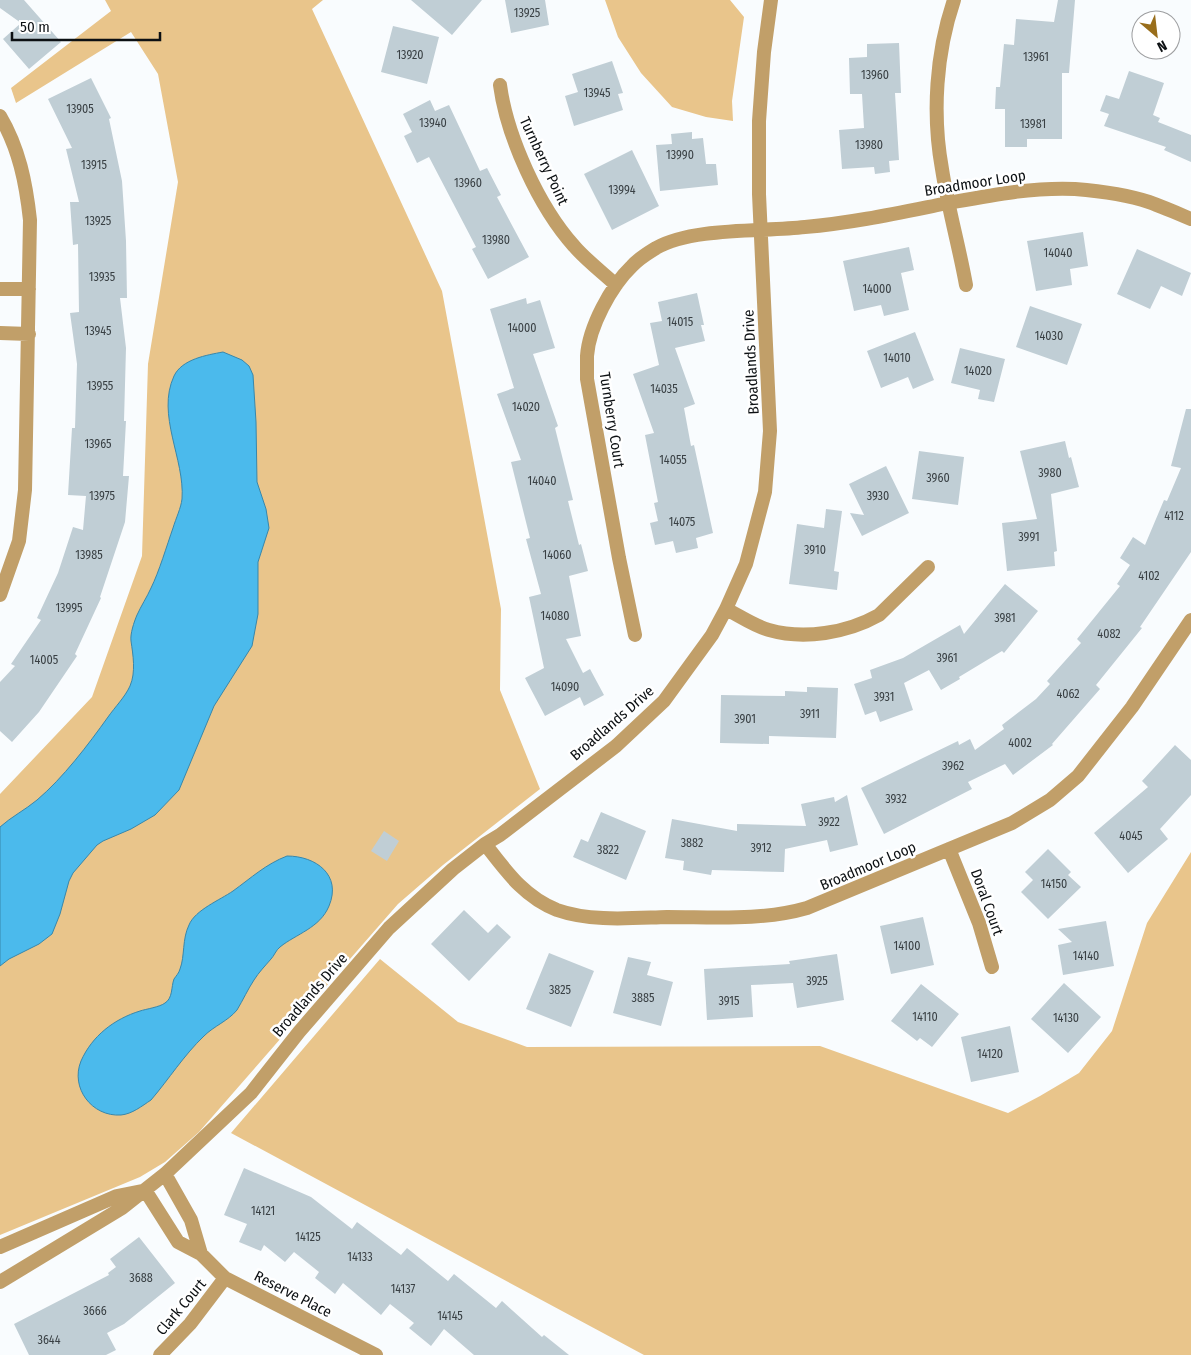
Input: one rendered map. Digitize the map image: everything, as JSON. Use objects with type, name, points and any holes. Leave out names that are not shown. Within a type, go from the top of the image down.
[{"type":"street","name":"Broadlands Drive","points":[[0,1282],[122,1208],[165,1174],[251,1093],[298,1032],[409,909],[453,869],[616,746],[664,701],[712,635],[746,564],[765,492],[770,431],[759,194],[759,121],[764,52],[771,0]]},
{"type":"street","points":[[954,0],[943,46],[937,107],[942,169],[966,285]]},
{"type":"street","name":"Turnberry Point","points":[[500,85],[503,105],[514,140],[553,218],[575,248],[616,285]]},
{"type":"street","points":[[0,116],[20,160],[30,220],[25,490],[19,541],[0,594]]},
{"type":"street","name":"Broadmoor Loop","points":[[761,230],[805,228],[1008,192],[1073,189],[1101,192],[1148,202],[1191,219]]},
{"type":"street","name":"Turnberry Court","points":[[635,635],[587,379],[587,355],[592,334],[616,285],[632,266],[658,248],[684,238],[732,231],[761,230]]},
{"type":"street","points":[[0,289],[29,289]]},
{"type":"street","points":[[0,332],[29,334]]},
{"type":"street","points":[[726,609],[767,630],[800,635],[844,629],[879,615],[928,568]]},
{"type":"street","name":"Broadmoor Loop","points":[[485,844],[514,881],[531,895],[557,910],[617,918],[761,917],[786,914],[807,908],[1012,823],[1050,800],[1078,776],[1132,707],[1191,620]]},
{"type":"street","name":"Doral Court","points":[[949,849],[979,923],[992,967]]},
{"type":"street","points":[[165,1174],[191,1220],[200,1254]]},
{"type":"street","name":"Broadlands Drive","points":[[0,1247],[117,1196],[145,1190]]},
{"type":"street","name":"Reserve Place","points":[[145,1190],[178,1242],[200,1254],[225,1278],[376,1355]]},
{"type":"street","name":"Clark Court","points":[[160,1355],[190,1324],[225,1278]]},
{"type":"shaded area","points":[[105,0],[323,0],[312,9],[442,291],[501,609],[500,690],[540,789],[443,865],[398,904],[199,1132],[165,1162],[140,1177],[0,1235],[0,794],[92,697],[142,556],[148,364],[178,182],[158,74],[131,32],[16,103],[11,88],[111,11]]},
{"type":"shaded area","points":[[605,0],[730,0],[744,17],[732,101],[733,121],[706,117],[672,107],[641,73],[618,37]]},
{"type":"shaded area","points":[[1191,852],[1191,1355],[644,1355],[231,1133],[380,959],[458,1022],[527,1047],[820,1046],[1008,1113],[1079,1073],[1112,1031],[1147,923]]},
{"type":"water","points":[[223,352],[242,360],[249,366],[253,375],[257,482],[266,509],[269,528],[258,562],[258,614],[252,646],[214,706],[179,790],[155,815],[97,845],[73,873],[52,934],[39,944],[9,959],[0,966],[0,827],[37,800],[56,782],[84,750],[130,686],[133,669],[131,638],[133,628],[137,615],[157,574],[182,499],[182,484],[169,422],[169,391],[174,376],[183,366],[196,359]]},
{"type":"water","points":[[287,856],[308,859],[324,869],[332,885],[332,895],[325,914],[314,925],[279,948],[256,977],[237,1010],[197,1043],[151,1100],[133,1111],[121,1115],[101,1111],[93,1106],[81,1090],[78,1071],[81,1061],[91,1044],[105,1030],[121,1019],[130,1014],[160,1006],[168,1001],[174,979],[182,964],[185,936],[192,920],[202,910],[233,891],[265,867]]},
{"type":"building","points":[[0,0],[24,0],[61,42],[29,69],[3,39],[21,23],[0,8]]},
{"type":"building","points":[[411,0],[482,0],[452,35]]},
{"type":"building","points":[[505,0],[545,0],[549,25],[511,33]]},
{"type":"building","points":[[1058,0],[1075,0],[1069,73],[1062,73],[1062,139],[1027,139],[1027,147],[1005,147],[1005,109],[995,109],[996,87],[1000,87],[1004,44],[1014,45],[1016,19],[1054,22]]},
{"type":"building","points":[[393,26],[439,37],[427,84],[381,72]]},
{"type":"building","points":[[899,43],[901,93],[895,93],[899,160],[889,161],[890,172],[875,174],[874,167],[842,169],[839,130],[864,128],[862,94],[850,94],[849,58],[867,57],[867,44]]},
{"type":"building","points":[[612,61],[623,93],[618,94],[623,110],[574,126],[565,96],[578,92],[572,74]]},
{"type":"building","points":[[1129,71],[1164,83],[1153,115],[1160,118],[1158,122],[1191,135],[1191,162],[1164,150],[1166,147],[1104,126],[1109,114],[1100,111],[1106,95],[1119,99]]},
{"type":"building","points":[[91,78],[111,118],[109,119],[122,181],[127,298],[120,298],[126,348],[124,421],[126,421],[123,476],[129,476],[125,522],[101,598],[75,654],[77,656],[39,712],[12,742],[0,731],[0,682],[15,666],[11,664],[41,620],[37,618],[58,573],[73,527],[83,530],[86,496],[68,495],[72,428],[75,428],[77,364],[70,313],[79,312],[78,244],[73,245],[70,202],[79,202],[66,149],[72,148],[48,99]]},
{"type":"building","points":[[430,100],[435,111],[449,105],[480,171],[487,168],[501,195],[497,197],[529,257],[488,279],[472,249],[476,247],[429,157],[417,163],[404,136],[412,132],[403,114]]},
{"type":"building","points":[[692,132],[692,139],[703,138],[706,164],[716,164],[718,185],[660,191],[656,145],[672,144],[671,134]]},
{"type":"building","points":[[632,150],[659,206],[612,230],[584,174]]},
{"type":"building","points":[[1083,232],[1088,266],[1070,269],[1072,285],[1036,291],[1027,241]]},
{"type":"building","points":[[909,247],[914,270],[901,273],[909,310],[884,316],[881,305],[854,311],[843,261]]},
{"type":"building","points":[[1137,249],[1191,273],[1182,296],[1161,286],[1150,309],[1117,294]]},
{"type":"building","points":[[697,293],[704,325],[701,325],[705,341],[675,348],[695,404],[684,408],[691,446],[694,445],[713,533],[696,538],[698,548],[676,553],[673,541],[655,545],[650,523],[658,521],[654,503],[658,502],[645,435],[654,433],[633,374],[659,365],[650,323],[662,321],[658,302]]},
{"type":"building","points":[[526,298],[527,304],[540,300],[555,348],[533,354],[558,426],[555,428],[573,500],[568,501],[579,545],[581,544],[588,571],[569,576],[581,636],[566,639],[583,673],[590,669],[604,695],[584,706],[580,697],[545,716],[525,678],[544,668],[529,597],[541,594],[526,539],[530,538],[511,462],[521,460],[497,394],[514,388],[490,309]]},
{"type":"building","points":[[1030,306],[1082,324],[1067,365],[1016,347]]},
{"type":"building","points":[[915,332],[934,380],[913,389],[908,377],[881,388],[867,351]]},
{"type":"building","points":[[960,348],[1005,359],[994,402],[978,399],[980,390],[951,383]]},
{"type":"building","points":[[1186,409],[1191,409],[1191,552],[1140,627],[1142,628],[1096,685],[1100,689],[1053,745],[1013,775],[1005,764],[968,782],[972,789],[884,834],[861,788],[958,741],[959,745],[970,739],[975,750],[1004,729],[1002,725],[1036,699],[1050,684],[1047,681],[1081,643],[1077,639],[1120,586],[1117,584],[1130,565],[1120,558],[1133,537],[1145,545],[1164,500],[1167,501],[1181,468],[1171,466]]},
{"type":"building","points":[[1065,441],[1079,487],[1051,494],[1057,551],[1054,552],[1055,566],[1007,571],[1002,523],[1037,519],[1020,451]]},
{"type":"building","points":[[919,451],[964,457],[958,505],[912,499]]},
{"type":"building","points":[[886,466],[909,513],[862,536],[850,513],[864,515],[849,484]]},
{"type":"building","points":[[826,509],[842,511],[834,571],[839,572],[837,590],[789,584],[797,524],[824,528]]},
{"type":"building","points":[[1005,584],[1038,611],[1004,653],[1002,651],[941,690],[929,670],[904,683],[913,710],[880,722],[876,711],[865,715],[854,684],[872,678],[870,670],[903,658],[960,625],[964,634]]},
{"type":"building","points":[[807,687],[838,688],[836,738],[769,736],[769,744],[720,743],[721,695],[785,696],[785,691],[807,692]]},
{"type":"building","points":[[1175,745],[1191,760],[1191,795],[1160,829],[1168,839],[1128,873],[1094,833],[1148,787],[1142,781]]},
{"type":"building","points":[[847,795],[858,845],[830,852],[827,840],[785,849],[784,872],[712,870],[711,875],[683,870],[684,861],[665,858],[672,819],[737,831],[737,824],[806,826],[801,804],[834,797],[835,802]]},
{"type":"building","points":[[601,812],[646,831],[626,880],[573,857],[581,839],[588,842]]},
{"type":"building","points":[[384,831],[399,841],[387,861],[371,851]]},
{"type":"building","points":[[1048,849],[1071,872],[1068,875],[1081,887],[1048,919],[1021,892],[1033,880],[1025,872]]},
{"type":"building","points":[[464,910],[488,933],[497,924],[511,937],[469,981],[431,944]]},
{"type":"building","points":[[923,917],[934,965],[891,974],[880,926]]},
{"type":"building","points":[[1106,921],[1114,966],[1063,975],[1058,945],[1072,942],[1058,929]]},
{"type":"building","points":[[549,953],[594,971],[571,1027],[526,1009]]},
{"type":"building","points":[[837,954],[844,1000],[797,1008],[793,983],[751,985],[753,1017],[707,1020],[704,969],[790,964],[789,961]]},
{"type":"building","points":[[628,957],[651,962],[647,975],[673,982],[661,1026],[613,1013]]},
{"type":"building","points":[[1064,983],[1101,1017],[1068,1053],[1031,1019]]},
{"type":"building","points":[[921,984],[959,1014],[932,1047],[920,1038],[917,1041],[891,1021]]},
{"type":"building","points":[[1010,1026],[1019,1072],[971,1082],[961,1037]]},
{"type":"building","points":[[244,1168],[311,1197],[352,1229],[357,1222],[401,1255],[407,1248],[448,1281],[454,1274],[496,1308],[502,1301],[542,1337],[544,1335],[569,1355],[474,1355],[444,1329],[431,1346],[409,1328],[414,1323],[390,1304],[381,1315],[343,1283],[335,1294],[315,1278],[319,1272],[294,1252],[285,1262],[264,1245],[261,1251],[239,1242],[247,1224],[224,1215]]},
{"type":"building","points":[[139,1237],[175,1283],[124,1324],[107,1333],[116,1350],[106,1355],[29,1355],[14,1324],[109,1275],[108,1273],[116,1267],[110,1259]]}]
